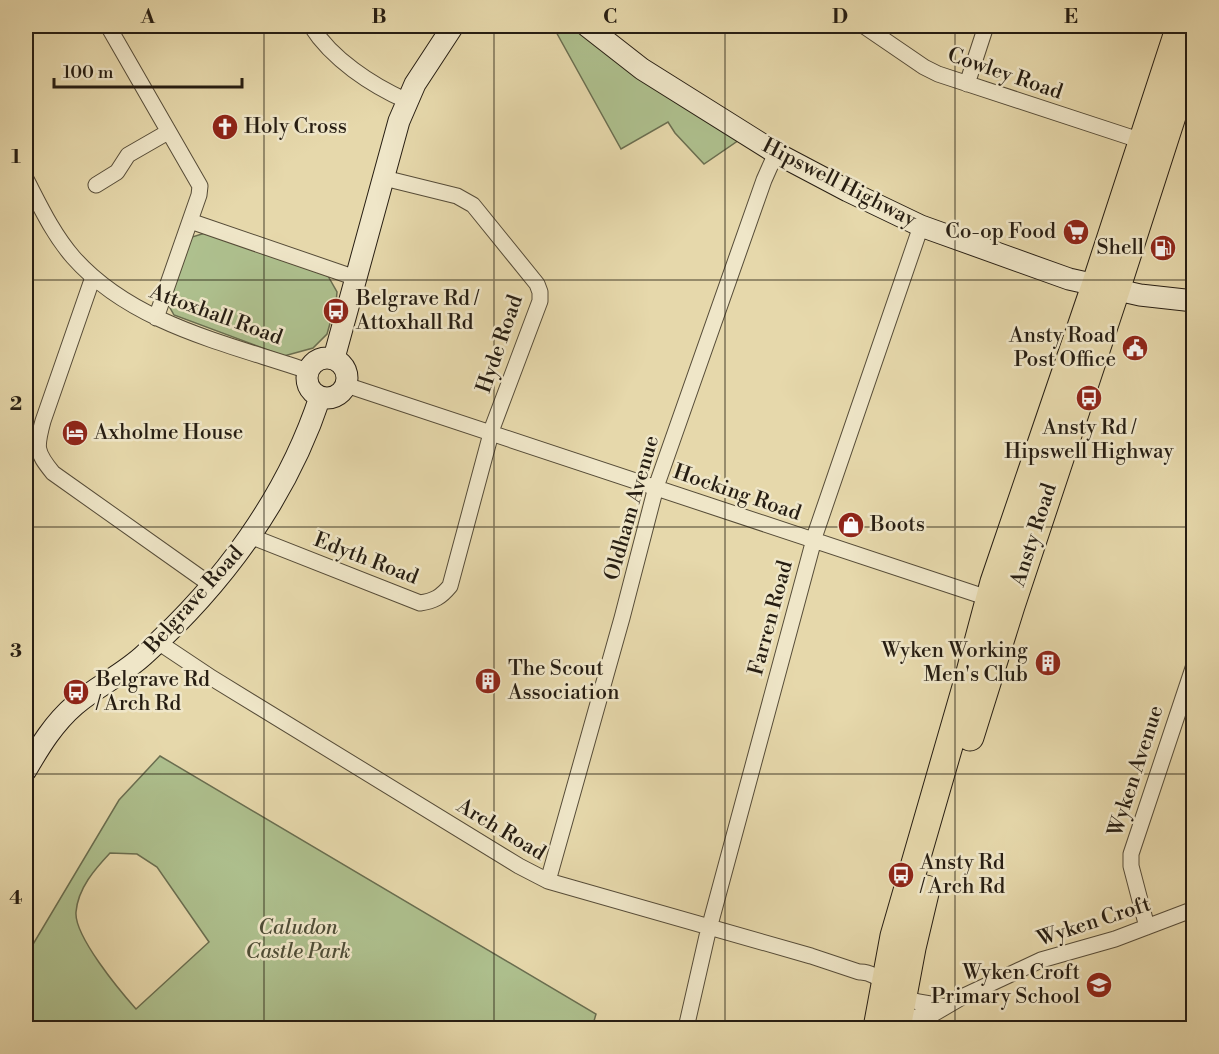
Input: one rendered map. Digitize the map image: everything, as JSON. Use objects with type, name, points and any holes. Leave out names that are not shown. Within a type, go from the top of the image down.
[{"type":"highway","name":"Ansty Road","points":[[1106,288],[1142,141],[1180,26]]},
{"type":"highway","name":"Ansty Road","points":[[890,1009],[930,876],[993,600],[1194,48]]},
{"type":"street","points":[[108,26],[200,186],[199,195],[156,318]]},
{"type":"street","points":[[311,26],[325,44],[371,83],[407,101]]},
{"type":"street","points":[[334,358],[399,121],[415,84],[453,26]]},
{"type":"street","name":"Hipswell Highway","points":[[587,26],[642,69],[776,153],[921,226],[1070,279],[1106,288],[1194,301]]},
{"type":"street","name":"Cowley Road","points":[[864,26],[924,67],[967,84],[1142,141]]},
{"type":"street","points":[[967,84],[986,26]]},
{"type":"street","points":[[96,185],[117,172],[128,155],[168,132]]},
{"type":"street","name":"Oldham Avenue","points":[[548,881],[622,618],[656,487],[764,180],[776,153]]},
{"type":"street","name":"Hyde Road","points":[[384,178],[457,196],[473,205],[537,284],[540,302],[491,433]]},
{"type":"street","name":"Attoxhall Road","points":[[26,179],[60,240],[93,277],[123,300],[156,318],[308,370]]},
{"type":"street","points":[[190,221],[356,278]]},
{"type":"street","name":"Farren Road","points":[[686,1029],[709,928],[814,541],[921,226]]},
{"type":"street","points":[[93,277],[43,421],[31,443],[52,473],[211,585]]},
{"type":"street","points":[[321,358],[334,358],[344,368],[347,378],[346,385],[333,397],[320,397],[309,387],[306,376],[308,370],[321,358]]},
{"type":"street","name":"Hocking Road","points":[[346,385],[993,600]]},
{"type":"street","name":"Belgrave Road","points":[[26,770],[45,736],[66,713],[90,693],[133,664],[158,642],[211,585],[250,536],[286,478],[320,397]]},
{"type":"street","name":"Edyth Road","points":[[250,536],[420,603],[432,602],[450,586],[491,433]]},
{"type":"street","name":"Arch Road","points":[[158,642],[212,678],[510,861],[548,881],[811,956],[859,972],[890,1009]]},
{"type":"street","name":"Wyken Avenue","points":[[1147,927],[1131,866],[1131,854],[1194,665]]},
{"type":"street","name":"Wyken Croft","points":[[890,1009],[915,1018],[935,1013],[1041,960],[1114,939],[1194,909]]},
{"type":"green space","points":[[560,26],[574,26],[591,40],[739,140],[704,164],[675,133],[668,122],[621,149],[555,30]]},
{"type":"green space","points":[[205,233],[328,276],[337,292],[327,334],[313,348],[284,356],[174,315],[169,306],[170,296],[192,237]]},
{"type":"green space","name":"Caludon Castle Park","points":[[160,756],[596,1014],[592,1028],[26,1028],[26,956],[119,800]],"holes":[[[110,853],[137,854],[157,867],[209,942],[136,1009],[109,977],[90,948],[82,935],[76,912],[84,887],[93,872]]]},
{"type":"place","name":"Holy Cross","points":[[225,127]]},
{"type":"place","name":"Co-op Food","points":[[1076,232]]},
{"type":"place","name":"Shell","points":[[1163,248]]},
{"type":"place","name":"Belgrave Rd / Attoxhall Rd","points":[[336,311]]},
{"type":"place","name":"Ansty Road Post Office","points":[[1135,348]]},
{"type":"place","name":"Ansty Rd / Hipswell Highway","points":[[1089,398]]},
{"type":"place","name":"Axholme House","points":[[75,433]]},
{"type":"place","name":"Boots","points":[[851,525]]},
{"type":"place","name":"Wyken Working Men's Club","points":[[1048,663]]},
{"type":"place","name":"The Scout Association","points":[[488,681]]},
{"type":"place","name":"Belgrave Rd / Arch Rd","points":[[76,692]]},
{"type":"place","name":"Ansty Rd / Arch Rd","points":[[901,875]]},
{"type":"place","name":"Wyken Croft Primary School","points":[[1099,985]]}]
